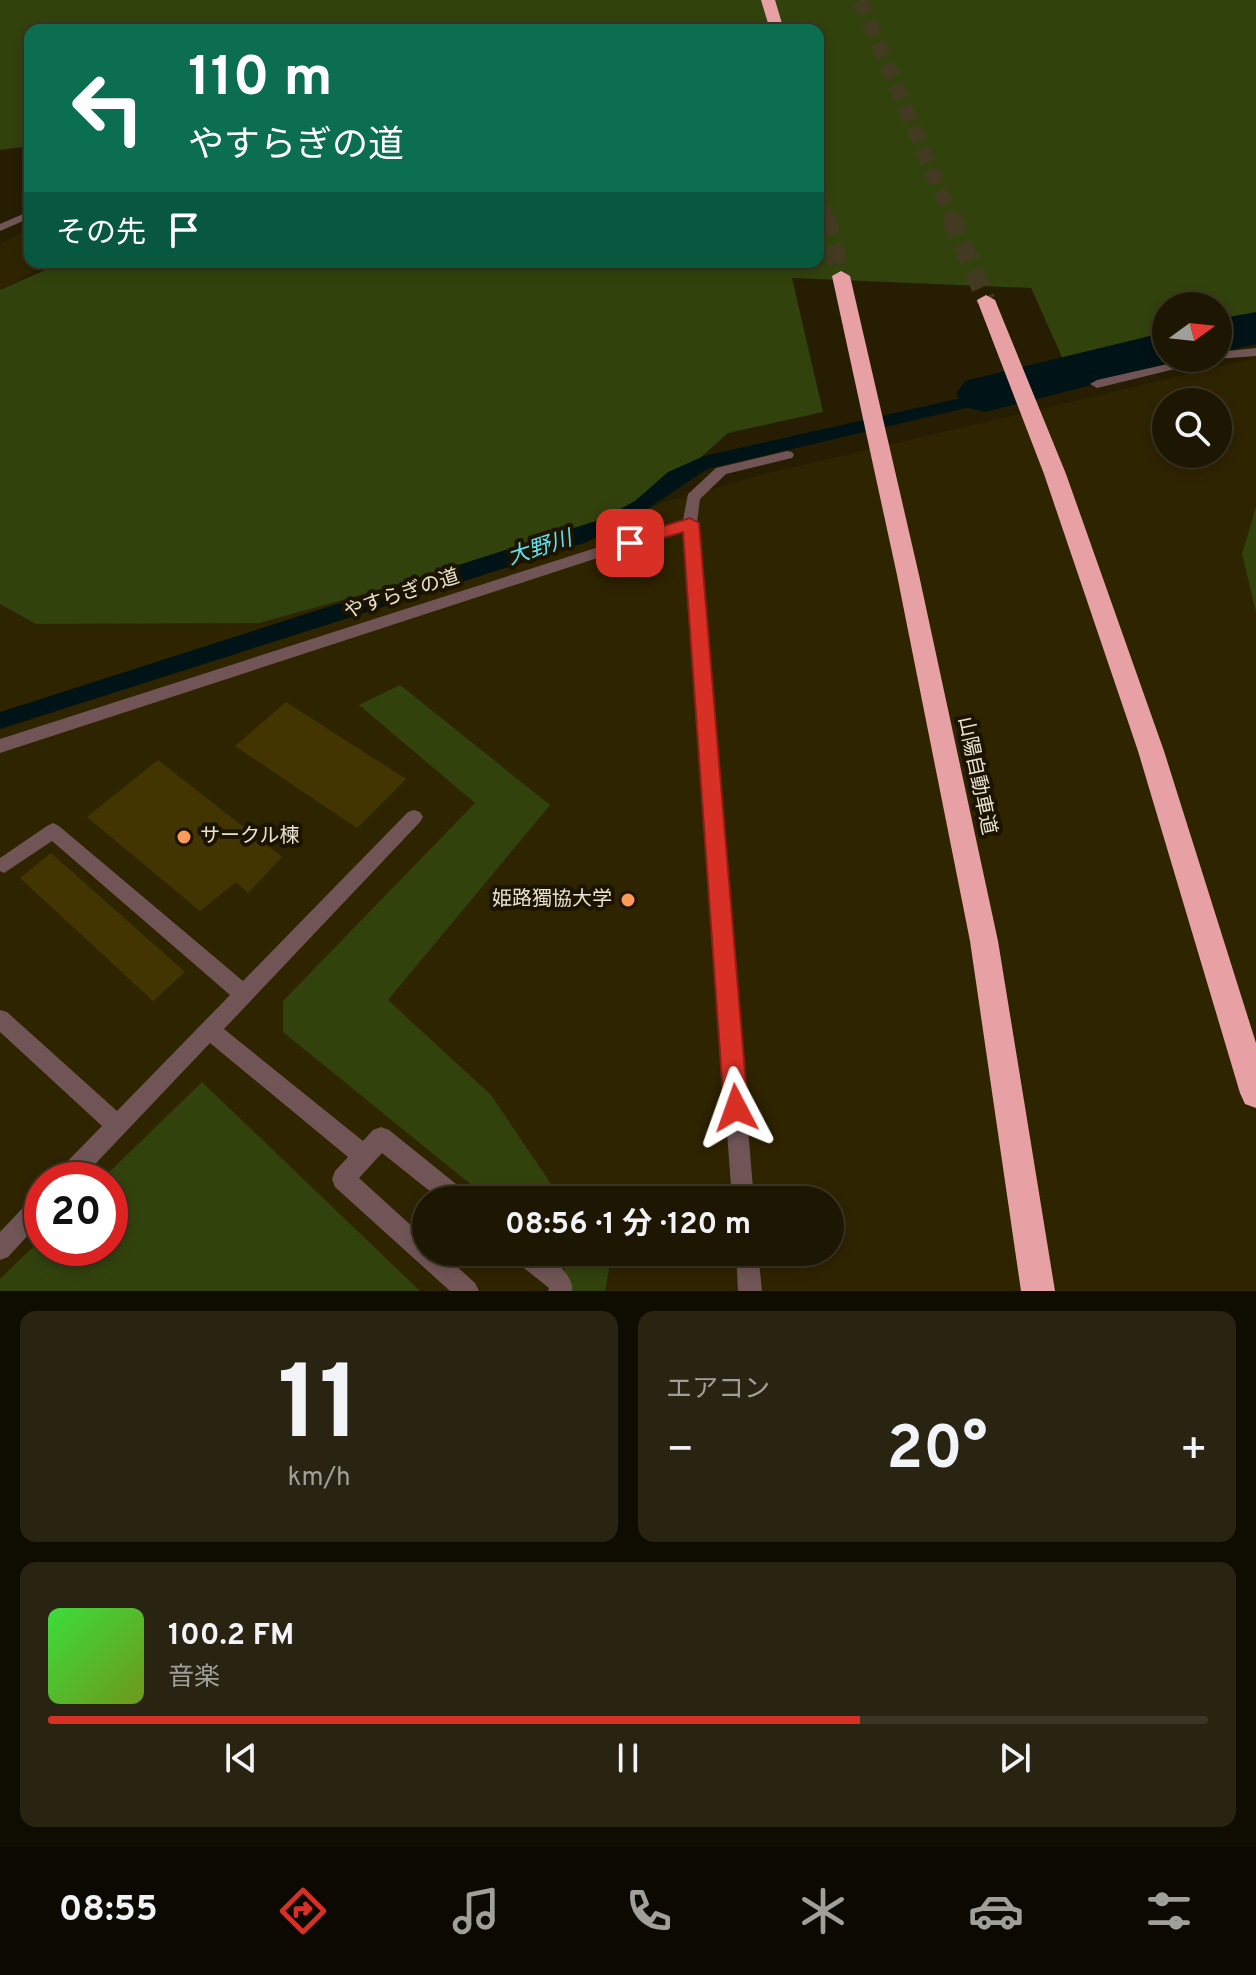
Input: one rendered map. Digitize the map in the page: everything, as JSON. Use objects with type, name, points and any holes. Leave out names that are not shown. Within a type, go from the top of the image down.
[{"type":"highway","points":[[768,0],[775,24]]},
{"type":"highway","name":"山陽自動車道","points":[[841,276],[908,575],[984,941],[1038,1291]]},
{"type":"highway","points":[[986,300],[1055,474],[1151,751],[1256,1093]]},
{"type":"lane","points":[[0,228],[24,217]]},
{"type":"lane","points":[[1232,355],[1256,352]]},
{"type":"lane","points":[[1097,384],[1152,371]]},
{"type":"lane","points":[[742,1186],[690,523],[693,497],[721,471],[787,455]]},
{"type":"lane","name":"やすらぎの道","points":[[0,746],[690,523]]},
{"type":"lane","points":[[82,1162],[414,817]]},
{"type":"lane","points":[[4,865],[53,831],[244,995]]},
{"type":"lane","points":[[0,1019],[117,1125]]},
{"type":"lane","points":[[210,1030],[364,1156]]},
{"type":"lane","points":[[441,1186],[381,1138],[343,1179],[467,1291]]},
{"type":"lane","points":[[0,1249],[24,1223]]},
{"type":"lane","points":[[540,1266],[562,1284],[560,1291]]},
{"type":"lane","points":[[748,1266],[750,1291]]},
{"type":"shaded area","points":[[24,232],[24,268],[42,268],[0,290],[0,244]]},
{"type":"shaded area","name":"姫路獨協大学","points":[[1256,358],[1256,1291],[0,1291],[0,586],[244,620],[769,473],[1197,372],[1232,372],[1232,364]]},
{"type":"green space","points":[[0,0],[1256,0],[1256,327],[1232,332],[1232,292],[1152,292],[1152,348],[1066,366],[1031,288],[792,278],[823,412],[728,433],[631,520],[259,623],[36,624],[0,604],[0,290],[50,268],[824,268],[824,24],[24,24],[24,147],[0,150]]},
{"type":"green space","points":[[1256,507],[1256,612],[1242,554]]},
{"type":"green space","points":[[400,685],[550,805],[388,1000],[491,1095],[553,1186],[473,1186],[283,1032],[283,1001],[475,803],[359,705]]},
{"type":"green space","points":[[202,1082],[420,1291],[0,1291],[0,1279],[24,1256],[24,1266],[128,1266],[128,1162],[120,1162]]},
{"type":"green space","points":[[564,1266],[607,1266],[609,1269],[605,1291],[571,1291]]},
{"type":"water","points":[[1152,355],[1152,364],[707,469],[646,510],[587,542],[0,729],[0,712],[602,519],[635,501],[668,472],[704,456]]},
{"type":"building","name":"サークル楝","points":[[286,702],[406,779],[357,828],[235,746]]},
{"type":"building","name":"サークル楝","points":[[158,760],[282,857],[248,893],[236,882],[200,911],[87,817]]},
{"type":"building","points":[[51,853],[185,972],[153,1001],[20,878]]},
{"type":"waterway","name":"大野川","points":[[1232,333],[1256,328]]},
{"type":"waterway","name":"大野川","points":[[985,394],[1152,352]]},
{"type":"tunnel","points":[[860,0],[952,219]]},
{"type":"tunnel","points":[[824,210],[826,219]]},
{"type":"tunnel","points":[[826,217],[841,276]]},
{"type":"tunnel","points":[[951,217],[986,300]]},
{"type":"place","name":"サークル楝","points":[[184,837]]},
{"type":"place","name":"姫路獨協大学","points":[[628,900]]},
{"type":"route","points":[[630,543],[690,523],[736,1108]]}]
